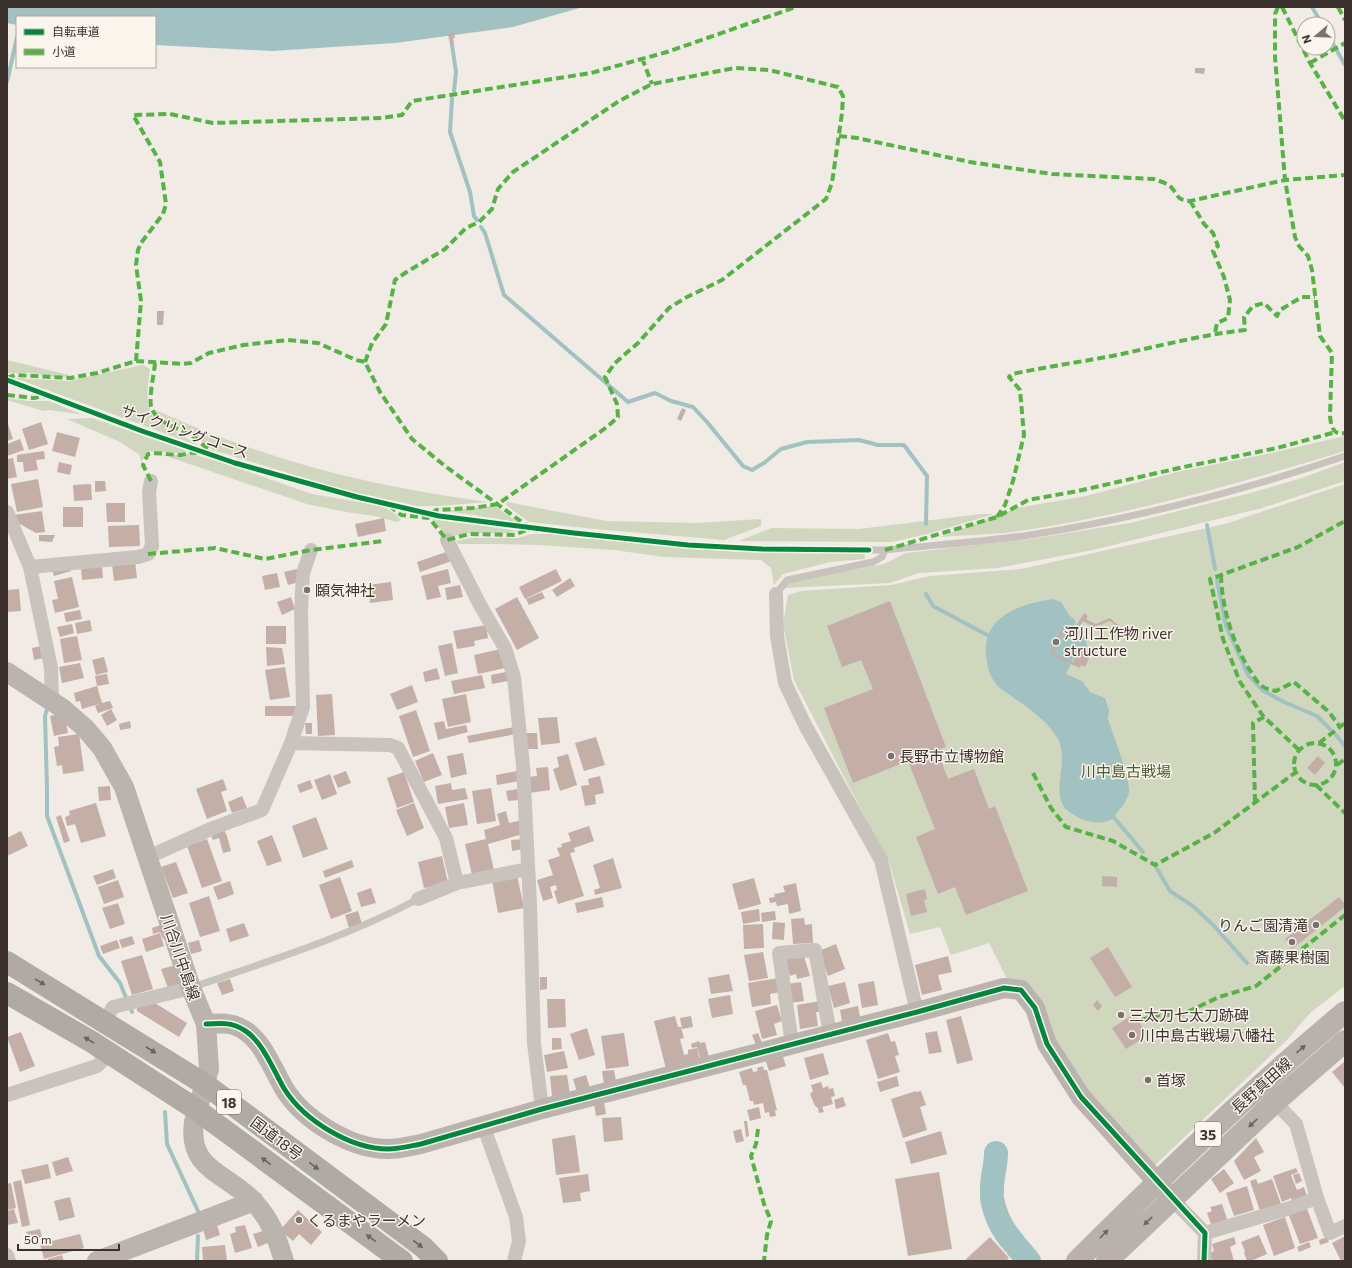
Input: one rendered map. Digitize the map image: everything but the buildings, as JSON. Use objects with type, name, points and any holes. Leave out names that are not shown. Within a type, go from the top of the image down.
[{"type":"highway","name":"国道18号","points":[[7,962],[105,1021],[206,1085],[423,1247],[438,1261]]},
{"type":"highway","name":"国道18号","points":[[7,993],[110,1053],[197,1110],[402,1261]]},
{"type":"main road","name":"長野真田線","points":[[1077,1261],[1157,1182],[1294,1054],[1345,1012]]},
{"type":"main road","name":"長野真田線","points":[[1107,1261],[1275,1102],[1345,1041]]},
{"type":"street","points":[[30,568],[138,557],[148,554],[152,546],[149,492],[151,482]]},
{"type":"street","points":[[7,512],[30,568],[50,668],[52,700]]},
{"type":"street","points":[[447,540],[480,605],[505,648],[514,677],[523,766],[534,1043],[542,1109]]},
{"type":"street","points":[[148,857],[213,828],[262,810],[291,742],[303,707],[301,612],[303,573],[311,550]]},
{"type":"street","points":[[776,594],[777,636],[785,683],[805,726],[881,860],[917,1012]]},
{"type":"street","name":"川合川中島線","points":[[7,672],[52,700],[85,728],[102,748],[124,787],[191,988],[206,1024],[209,1069],[206,1085],[197,1110],[193,1139],[199,1155],[209,1168],[240,1188],[265,1214],[273,1228],[284,1261]]},
{"type":"street","points":[[291,742],[390,745],[398,748],[446,838],[457,883]]},
{"type":"street","points":[[418,899],[457,883],[528,869]]},
{"type":"street","points":[[792,1044],[779,953],[815,950],[830,1034]]},
{"type":"street","points":[[105,1021],[113,1007],[191,988]]},
{"type":"street","points":[[206,1024],[221,1023],[233,1025],[245,1030],[254,1039],[266,1056],[286,1091],[299,1107],[312,1119],[334,1133],[354,1142],[371,1147],[387,1149],[406,1147],[542,1109],[1004,988],[1021,990],[1035,1008],[1047,1044],[1081,1097],[1205,1233],[1204,1261]]},
{"type":"street","points":[[7,1095],[97,1066],[110,1053]]},
{"type":"street","points":[[1275,1102],[1296,1124],[1317,1198],[1330,1233],[1345,1226]]},
{"type":"street","points":[[483,1125],[516,1217],[519,1241],[514,1261]]},
{"type":"street","points":[[1205,1233],[1287,1210],[1317,1198]]},
{"type":"street","points":[[97,1261],[254,1201]]},
{"type":"street","points":[[7,1255],[9,1261]]},
{"type":"lane","points":[[869,550],[885,550],[1028,535],[1135,516],[1218,496],[1345,456]]},
{"type":"lane","points":[[776,594],[787,580],[873,562],[882,557],[885,550]]},
{"type":"lane","points":[[191,988],[293,952],[392,914],[418,899]]},
{"type":"green space","points":[[7,360],[69,375],[62,378],[32,373],[7,373]]},
{"type":"green space","points":[[143,365],[150,369],[148,404],[153,416],[199,446],[15,378],[69,381]]},
{"type":"green space","points":[[7,398],[28,401],[49,401],[83,415],[50,410],[44,411],[7,400]]},
{"type":"green space","points":[[155,410],[206,432],[268,454],[330,472],[361,480],[424,492],[488,502],[418,506],[344,490],[213,450],[191,432],[164,418]]},
{"type":"green space","points":[[92,418],[187,451],[180,453],[148,451],[141,462],[140,455],[120,442],[67,419]]},
{"type":"green space","points":[[1345,436],[1345,451],[1180,498],[1097,517],[1013,532],[940,537],[1017,508],[1086,496],[1177,472],[1272,453]]},
{"type":"green space","points":[[192,454],[226,464],[312,494],[382,506],[394,513],[401,520],[397,522],[375,516],[307,504],[163,455]]},
{"type":"green space","points":[[1345,462],[1345,481],[1262,508],[1093,550],[998,568],[919,573],[890,583],[785,588],[791,581],[884,564],[906,553],[1030,539],[1130,523],[1247,494],[1302,478]]},
{"type":"green space","name":"川中島古戦場","points":[[1345,484],[1345,986],[1310,1013],[1287,1040],[1155,1165],[1080,1086],[1060,1054],[1050,1021],[1033,988],[1008,981],[989,943],[951,955],[940,927],[910,934],[890,865],[794,680],[783,624],[788,595],[801,591],[891,585],[930,576],[1021,569],[1225,524]]},
{"type":"green space","points":[[507,502],[606,521],[697,523],[761,519],[761,526],[724,540],[595,529],[529,522],[506,505]]},
{"type":"green space","points":[[490,506],[496,507],[518,522],[447,511]]},
{"type":"green space","points":[[981,514],[994,514],[931,533],[892,542],[739,541],[771,528],[859,529]]},
{"type":"green space","points":[[433,519],[518,531],[505,533],[469,533],[448,537],[433,521]]},
{"type":"green space","points":[[531,534],[555,534],[579,538],[753,550],[861,552],[864,553],[865,559],[830,562],[783,574],[774,585],[771,568],[761,560],[664,557],[614,550],[539,545],[458,544],[456,541],[470,538],[518,538]]},
{"type":"water","points":[[7,7],[583,7],[513,27],[395,43],[272,51],[156,45],[156,16],[16,16],[16,25],[7,23]]},
{"type":"water","points":[[1053,599],[1061,602],[1069,615],[1075,620],[1076,627],[1086,639],[1088,655],[1079,650],[1077,651],[1066,674],[1082,681],[1090,692],[1105,698],[1109,710],[1108,719],[1129,785],[1127,799],[1113,818],[1105,822],[1092,822],[1079,818],[1064,807],[1060,791],[1062,756],[1058,739],[1054,732],[1037,715],[1001,689],[994,682],[988,666],[986,654],[987,641],[991,630],[997,621],[1017,608]]},
{"type":"waterway","points":[[1312,7],[1317,16]]},
{"type":"waterway","points":[[7,82],[16,42]]},
{"type":"waterway","points":[[452,45],[456,72],[454,91]]},
{"type":"waterway","points":[[1336,49],[1345,65]]},
{"type":"waterway","points":[[452,99],[450,132],[470,192],[474,216],[477,220]]},
{"type":"waterway","points":[[481,227],[485,233],[504,295],[628,402],[655,393],[671,401],[693,407],[743,466],[752,470],[764,463],[781,449],[807,442],[859,440],[878,445],[904,445],[927,476],[926,524]]},
{"type":"waterway","points":[[1207,525],[1215,569]]},
{"type":"waterway","points":[[1217,580],[1226,626],[1248,675],[1262,690],[1284,702],[1317,716],[1330,729]]},
{"type":"waterway","points":[[926,594],[933,606],[991,637]]},
{"type":"waterway","points":[[47,709],[45,716],[47,816],[99,956],[120,983],[132,1012]]},
{"type":"waterway","points":[[1336,735],[1345,746]]},
{"type":"waterway","points":[[1111,814],[1143,852]]},
{"type":"waterway","points":[[1156,867],[1170,891],[1193,906],[1214,926],[1247,963]]},
{"type":"waterway","points":[[165,1112],[167,1144],[198,1211]]},
{"type":"waterway","points":[[992,1193],[996,1153]]},
{"type":"waterway","points":[[992,1198],[995,1211],[1000,1222],[1014,1243]]},
{"type":"waterway","points":[[197,1261],[198,1236]]},
{"type":"waterway","points":[[1017,1247],[1029,1261]]},
{"type":"marked path","points":[[136,361],[141,301],[136,265],[138,250],[141,243],[163,214],[166,204],[160,162],[133,115],[170,114],[213,123],[381,118],[402,115],[412,101],[591,73],[667,52],[796,7]]},
{"type":"marked path","points":[[1278,7],[1275,14],[1275,57],[1285,180],[1295,237],[1299,246],[1308,256],[1312,270],[1320,336],[1332,353],[1331,423],[1335,432],[1341,434],[1345,433]]},
{"type":"marked path","points":[[1282,7],[1310,63],[1345,121]]},
{"type":"marked path","points":[[1338,7],[1345,20]]},
{"type":"marked path","points":[[1310,63],[1345,43]]},
{"type":"marked path","points":[[642,58],[652,84]]},
{"type":"marked path","points":[[365,362],[372,343],[386,324],[395,280],[445,249],[466,228],[479,222],[492,209],[498,189],[513,172],[619,101],[652,84],[735,68],[769,70],[838,87],[843,96],[842,113],[832,183],[826,199],[722,280],[687,297],[669,308],[638,343],[615,363],[605,377],[617,404],[618,417],[607,427],[498,504],[473,508],[436,510],[431,514]]},
{"type":"marked path","points":[[839,136],[857,138],[970,162],[1052,174],[1154,179],[1171,187],[1180,199],[1190,201],[1285,180],[1345,175]]},
{"type":"marked path","points":[[1190,201],[1204,224],[1213,233],[1218,246],[1213,251],[1224,277],[1230,300],[1228,318],[1217,323],[1215,333]]},
{"type":"marked path","points":[[997,517],[1005,505],[1013,481],[1024,435],[1020,390],[1009,377],[1012,374],[1112,356],[1195,338],[1245,330],[1244,317],[1253,306],[1264,303],[1277,316],[1280,310],[1302,297],[1315,297]]},
{"type":"marked path","points":[[7,378],[15,375],[70,378],[97,373],[136,361],[182,364],[191,363],[209,353],[243,345],[288,340],[318,343],[356,360],[365,362],[380,392],[412,439],[445,466],[530,528],[515,535],[469,534],[447,540],[429,518],[401,515],[391,507]]},
{"type":"marked path","points":[[155,363],[151,396],[151,406],[153,412],[163,421],[195,438],[212,453]]},
{"type":"marked path","points":[[7,395],[34,398],[45,396]]},
{"type":"marked path","points":[[885,550],[997,517],[1028,500],[1078,491],[1277,448],[1336,432]]},
{"type":"marked path","points":[[151,481],[143,465],[148,454],[156,453],[181,455],[197,453]]},
{"type":"marked path","points":[[1299,750],[1263,716],[1240,682],[1223,639],[1210,579],[1298,547],[1345,521]]},
{"type":"marked path","points":[[148,554],[215,548],[265,559],[311,550],[384,541]]},
{"type":"marked path","points":[[1221,575],[1223,600],[1233,636],[1243,658],[1258,682],[1265,688],[1276,691],[1294,682],[1329,712],[1340,727]]},
{"type":"marked path","points":[[1255,802],[1253,723],[1264,717]]},
{"type":"marked path","points":[[1319,743],[1345,723]]},
{"type":"marked path","points":[[1311,743],[1319,743],[1327,746],[1333,752],[1336,764],[1333,776],[1327,782],[1319,785],[1311,785],[1303,782],[1297,776],[1294,768],[1294,760],[1297,752],[1303,746],[1311,743]]},
{"type":"marked path","points":[[1337,765],[1345,759]]},
{"type":"marked path","points":[[1033,773],[1051,808],[1066,827],[1113,841],[1155,865],[1214,833],[1296,772]]},
{"type":"marked path","points":[[1316,785],[1345,813]]},
{"type":"marked path","points":[[1141,1020],[1159,1015],[1181,1015],[1219,997],[1256,986],[1345,915]]},
{"type":"marked path","points":[[758,1129],[756,1144],[751,1156],[764,1204],[771,1221],[767,1235],[764,1261]]},
{"type":"cycle path","name":"サイクリングコース","points":[[7,380],[142,431],[235,463],[357,497],[439,516],[574,533],[688,545],[762,549],[869,550]]},
{"type":"cycle path","points":[[206,1024],[230,1024],[239,1027],[251,1035],[268,1057],[285,1090],[294,1101],[304,1112],[330,1131],[344,1139],[359,1144],[374,1148],[392,1149],[421,1144],[542,1109],[1004,988],[1021,990],[1035,1008],[1047,1044],[1081,1097],[1205,1233],[1204,1261]]},
{"type":"place","name":"頥気神社","points":[[307,590]]},
{"type":"place","name":"河川工作物 river structure","points":[[1056,642]]},
{"type":"place","name":"長野市立博物館","points":[[891,756]]},
{"type":"place","name":"りんご園清滝","points":[[1316,925]]},
{"type":"place","name":"斎藤果樹園","points":[[1292,942]]},
{"type":"place","name":"三太刀七太刀跡碑","points":[[1121,1015]]},
{"type":"place","name":"川中島古戦場八幡社","points":[[1132,1035]]},
{"type":"place","name":"首塚","points":[[1148,1080]]},
{"type":"place","name":"くるまやラーメン","points":[[299,1220]]}]
